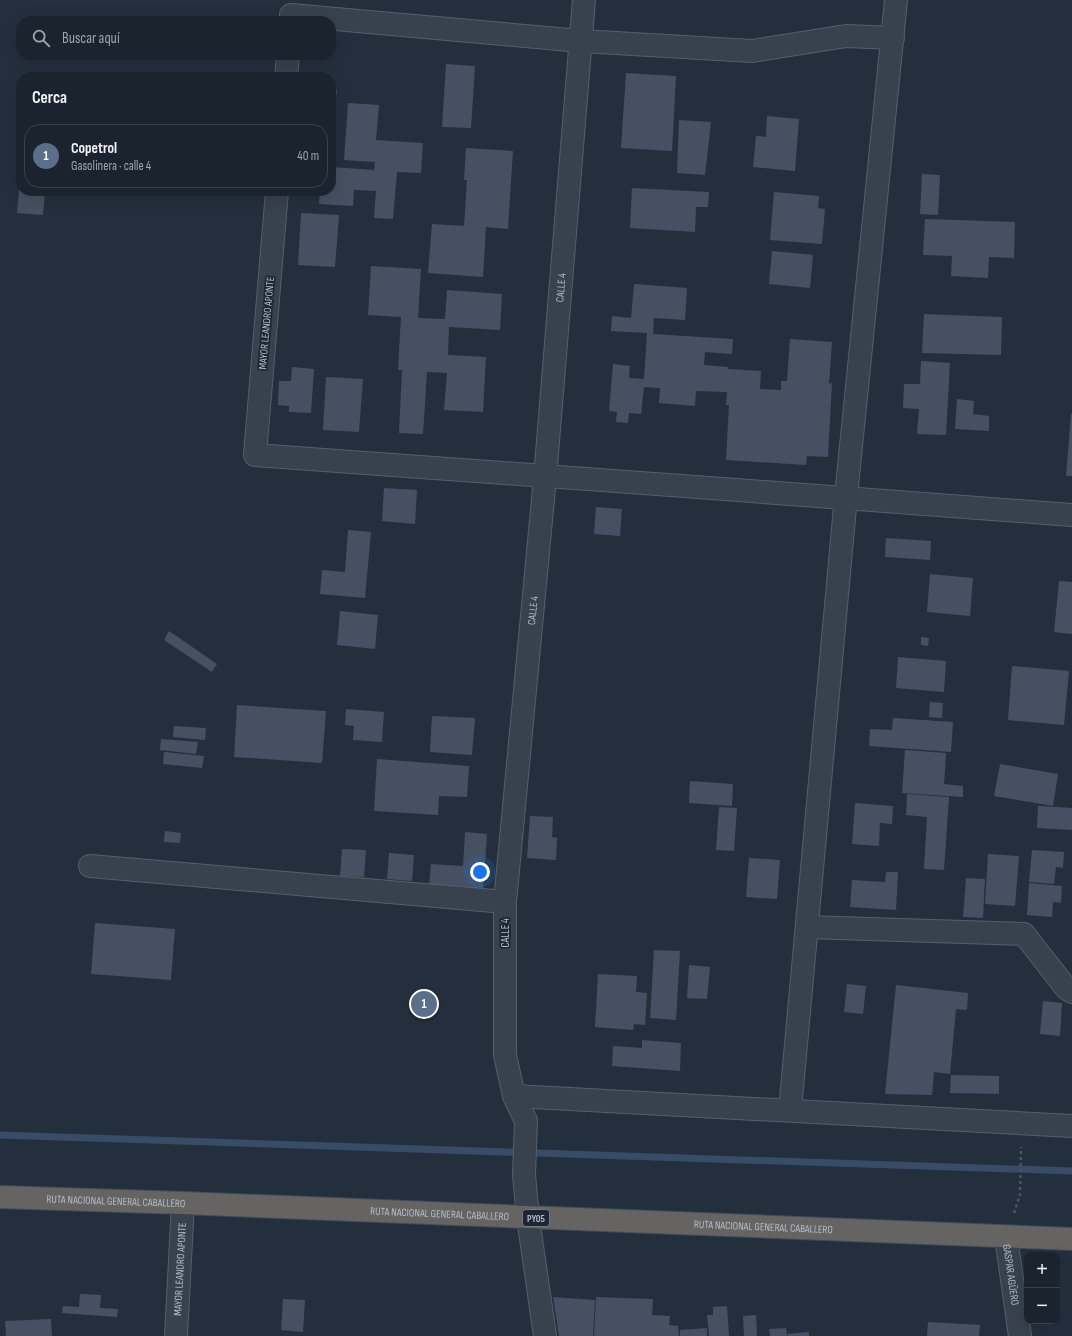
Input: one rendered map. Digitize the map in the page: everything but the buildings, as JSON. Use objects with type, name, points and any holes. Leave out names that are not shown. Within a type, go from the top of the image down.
[{"type":"highway","name":"RUTA NACIONAL GENERAL CABALLERO","points":[[0,1197],[1072,1239]]},
{"type":"street","name":"CALLE 4","points":[[545,1336],[528,1218],[524,1175],[526,1121],[514,1096],[505,1055],[505,902],[545,478],[584,0]]},
{"type":"street","points":[[790,1110],[846,496],[896,0]]},
{"type":"street","points":[[291,12],[331,16]]},
{"type":"street","points":[[336,16],[581,41],[752,51],[846,36],[893,38]]},
{"type":"street","points":[[286,72],[288,60]]},
{"type":"street","name":"MAYOR LEANDRO APONTE","points":[[276,196],[255,456],[545,478]]},
{"type":"street","points":[[545,478],[846,496],[1072,515]]},
{"type":"street","points":[[90,866],[505,902]]},
{"type":"street","points":[[807,927],[1024,934],[1066,988],[1072,992]]},
{"type":"street","points":[[514,1096],[1072,1126]]},
{"type":"street","name":"MAYOR LEANDRO APONTE","points":[[176,1336],[183,1203]]},
{"type":"street","name":"GASPAR AGÜERO","points":[[1006,1237],[1020,1336]]},
{"type":"path","points":[[1020,1195],[1021,1145]]},
{"type":"waterway","points":[[0,1135],[1072,1171]]},
{"type":"place","name":"Copetrol","points":[[424,1004]]}]
